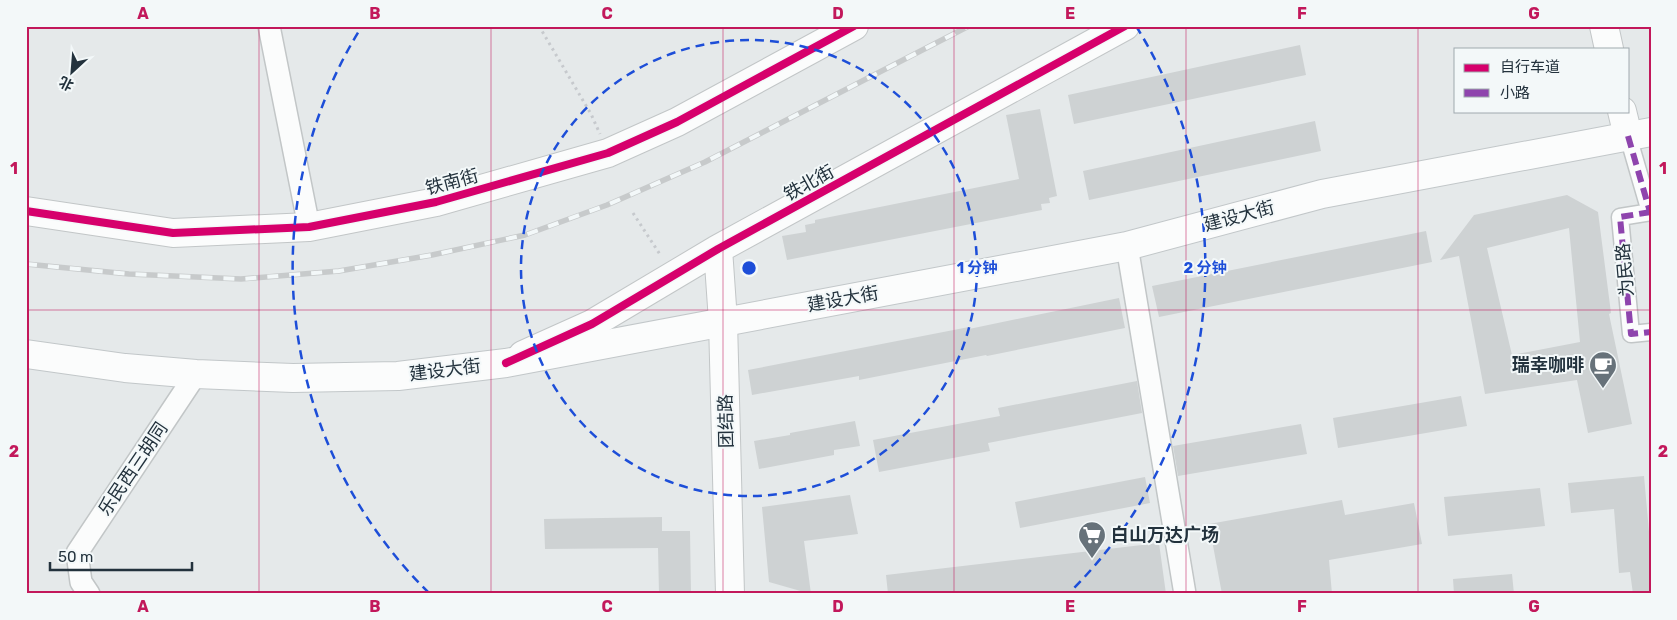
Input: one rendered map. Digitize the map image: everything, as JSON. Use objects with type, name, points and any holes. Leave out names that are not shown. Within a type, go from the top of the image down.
[{"type":"street","points":[[269,26],[309,227]]},
{"type":"street","name":"铁南街","points":[[26,211],[173,233],[309,227],[436,202],[608,153],[677,122],[854,26]]},
{"type":"street","name":"铁北街","points":[[506,363],[592,324],[718,249],[1124,26]]},
{"type":"street","points":[[1604,26],[1609,48]]},
{"type":"street","name":"为民路","points":[[1634,126],[1650,212],[1620,217],[1631,334],[1651,332]]},
{"type":"street","name":"建设大街","points":[[26,354],[125,368],[196,374],[293,378],[398,376],[506,363],[1127,246],[1322,194],[1634,126]]},
{"type":"street","points":[[1127,246],[1185,594]]},
{"type":"street","name":"团结路","points":[[718,249],[723,321],[730,594]]},
{"type":"street","name":"乐民西三胡同","points":[[89,594],[80,582],[77,553],[196,374]]},
{"type":"path","points":[[539,26],[591,114],[608,153]]},
{"type":"path","points":[[633,212],[673,276]]},
{"type":"building","points":[[1300,45],[1306,75],[1074,124],[1068,95]]},
{"type":"building","points":[[1040,109],[1057,196],[1049,198],[1050,203],[1041,204],[1042,210],[787,260],[782,236],[806,232],[805,225],[815,223],[815,220],[1019,179],[1006,115]]},
{"type":"building","points":[[1315,121],[1321,151],[1089,200],[1083,171]]},
{"type":"building","points":[[1567,195],[1598,212],[1611,313],[1609,314],[1632,424],[1588,433],[1577,380],[1485,394],[1459,256],[1440,260],[1474,215]],"holes":[[[1569,228],[1580,342],[1512,355],[1487,248]]]},
{"type":"building","points":[[1426,231],[1432,262],[1159,317],[1152,286]]},
{"type":"building","points":[[1119,298],[1125,328],[859,380],[859,376],[752,395],[748,370],[969,327],[969,329]]},
{"type":"building","points":[[1137,381],[1142,413],[988,443],[990,451],[879,472],[873,440],[1000,416],[998,408]]},
{"type":"building","points":[[1461,396],[1467,426],[1338,448],[1333,418]]},
{"type":"building","points":[[855,421],[860,446],[834,450],[834,455],[759,469],[754,441]]},
{"type":"building","points":[[1301,424],[1307,454],[1178,476],[1173,446]]},
{"type":"building","points":[[1644,476],[1651,554],[1651,594],[1633,594],[1630,572],[1619,573],[1614,509],[1571,513],[1568,483]]},
{"type":"building","points":[[1145,477],[1150,503],[1020,528],[1015,502]]},
{"type":"building","points":[[1540,488],[1545,526],[1448,536],[1444,497]]},
{"type":"building","points":[[850,495],[858,534],[804,541],[811,594],[769,582],[762,507]]},
{"type":"building","points":[[1342,500],[1345,515],[1414,503],[1422,544],[1329,560],[1332,594],[1222,594],[1209,524]]},
{"type":"building","points":[[662,517],[662,531],[690,531],[691,594],[659,594],[658,548],[545,549],[544,519]]},
{"type":"building","name":"白山万达广场","points":[[1159,543],[1166,594],[888,594],[886,575]]},
{"type":"building","points":[[1512,574],[1514,594],[1454,594],[1453,579]]},
{"type":"railway","points":[[26,264],[129,274],[241,279],[339,271],[432,255],[525,235],[607,205],[705,162],[969,26]]},
{"type":"marked path","points":[[1628,136],[1650,212]]},
{"type":"marked path","points":[[1651,212],[1620,217],[1631,334],[1651,332]]},
{"type":"cycle path","points":[[26,211],[173,233],[309,227],[436,202],[608,153],[677,122],[854,26]]},
{"type":"cycle path","points":[[506,363],[592,324],[718,249],[1125,26]]},
{"type":"place","name":"瑞幸咖啡","points":[[1603,389]]},
{"type":"place","name":"白山万达广场","points":[[1092,559]]}]
